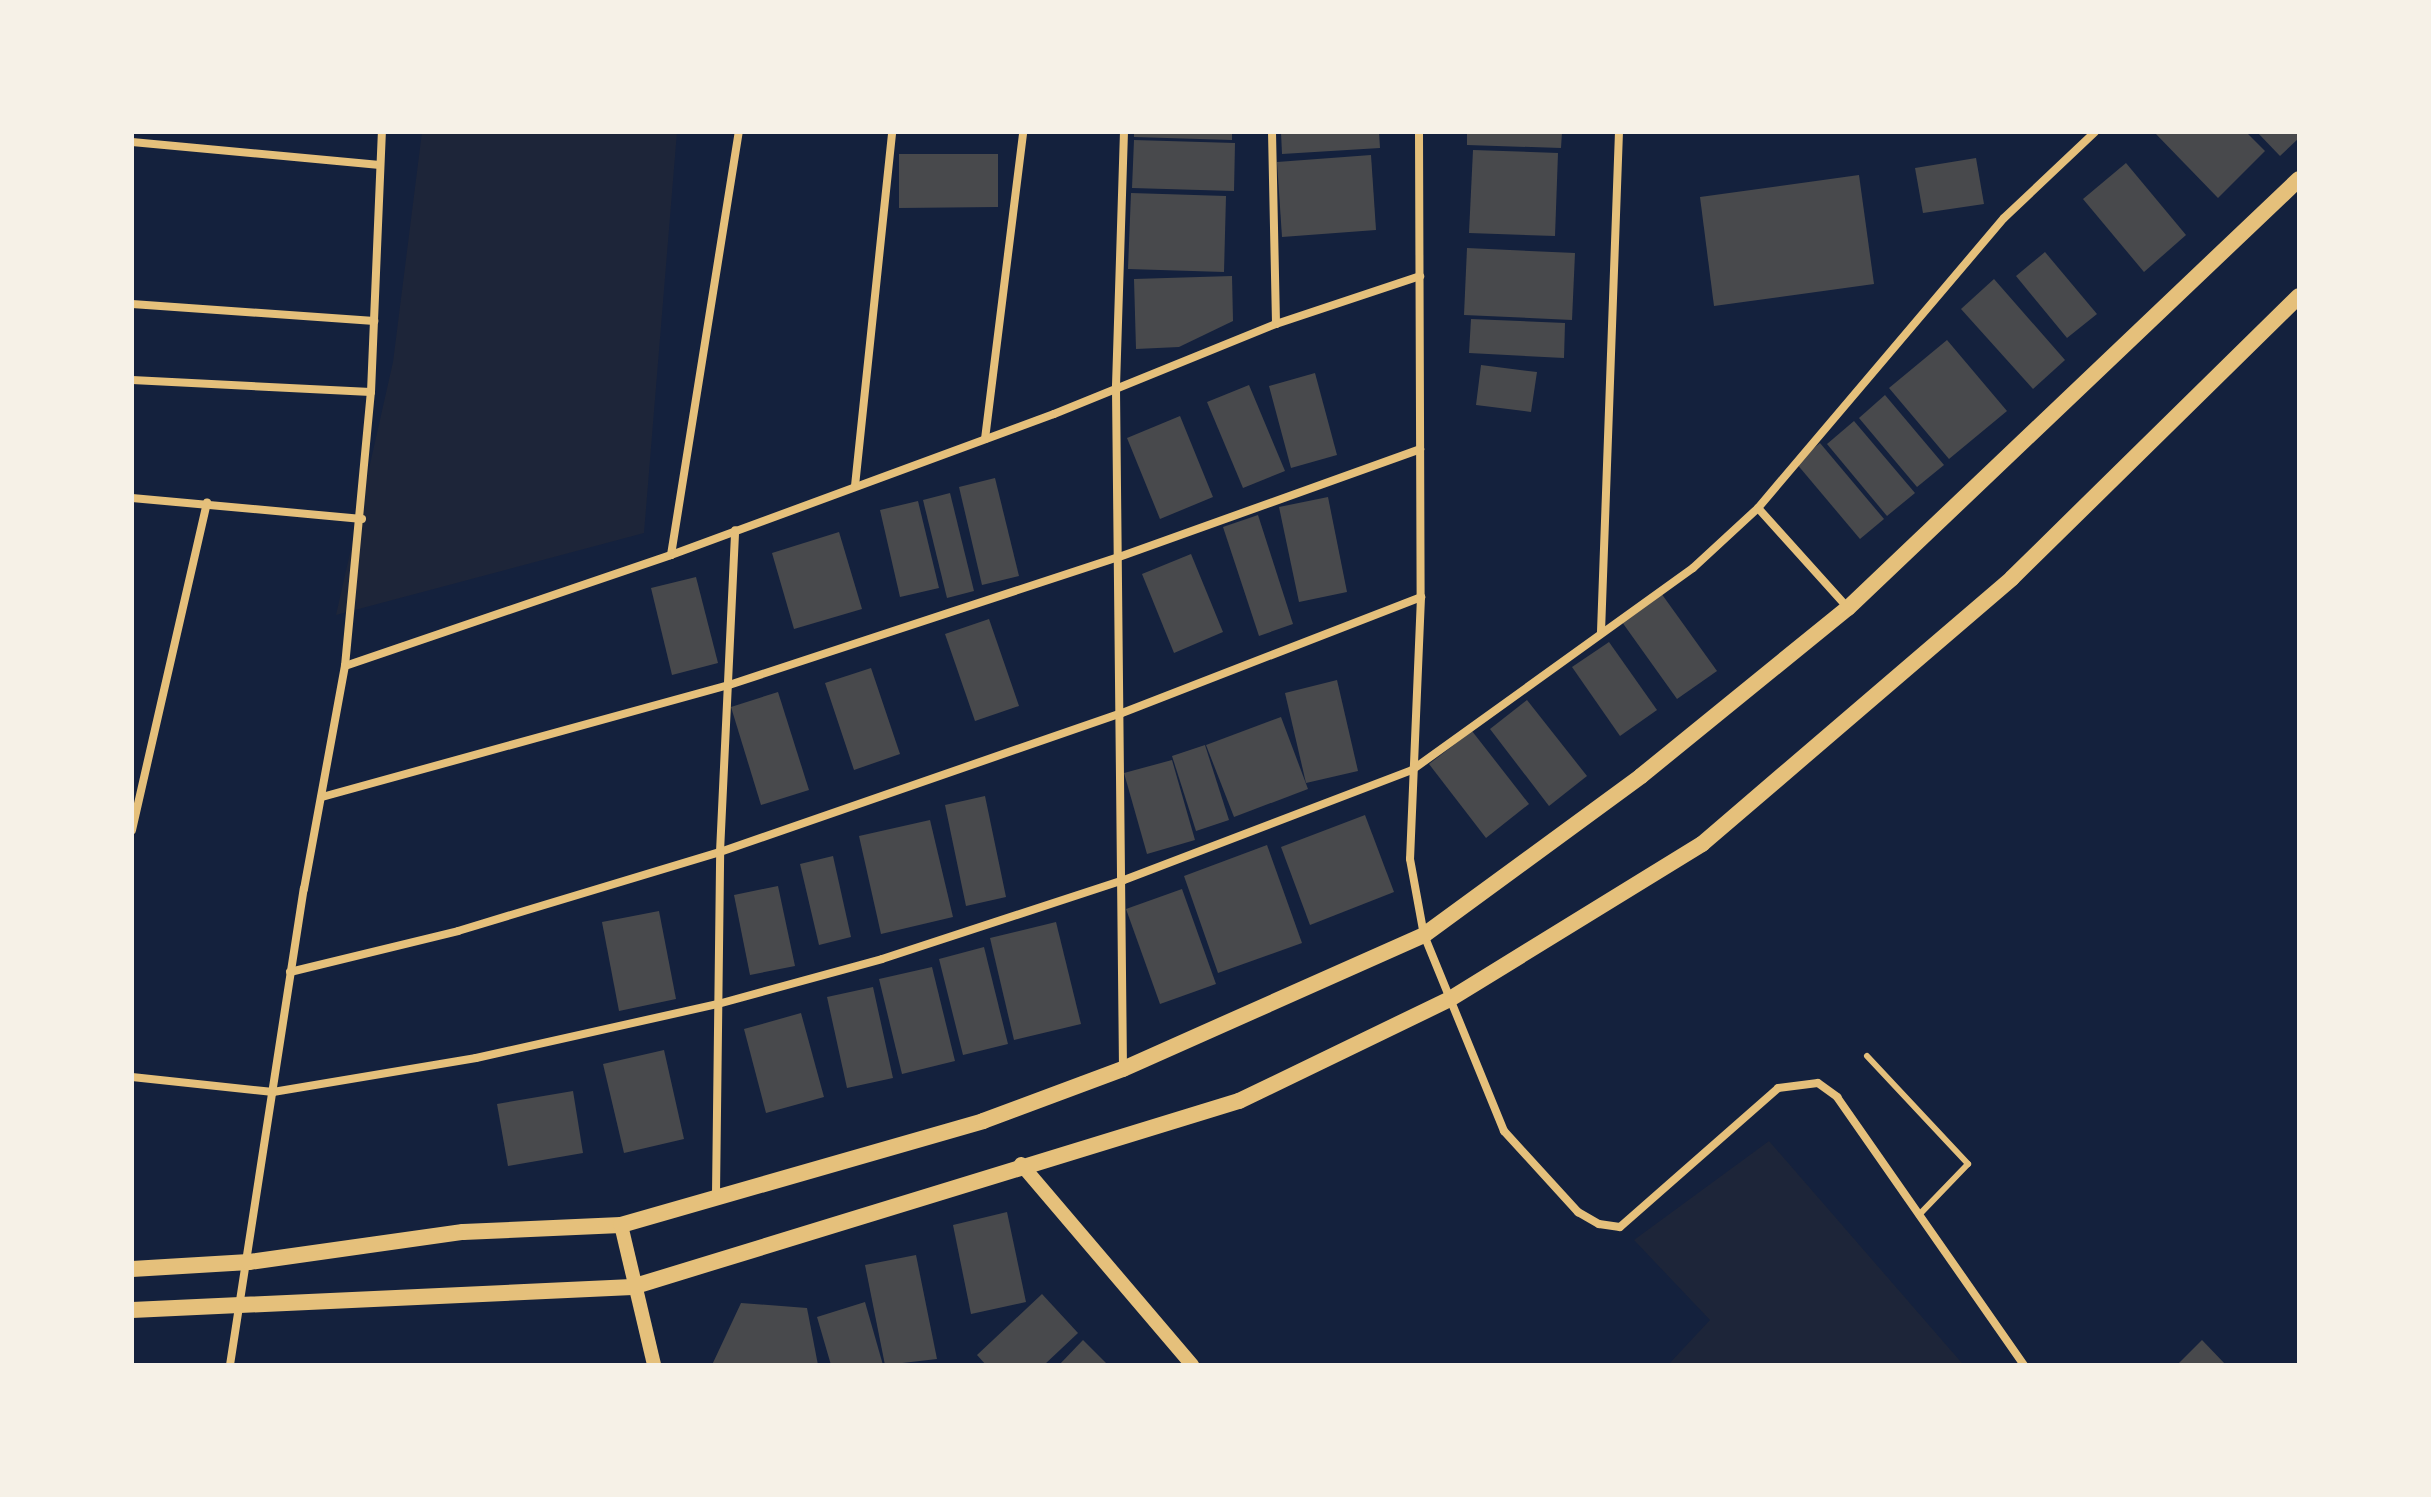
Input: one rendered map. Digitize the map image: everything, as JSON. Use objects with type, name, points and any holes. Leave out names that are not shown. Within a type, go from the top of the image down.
[{"type":"main road","points":[[132,1269],[249,1262],[463,1232],[621,1225],[716,1194],[983,1121],[1123,1069],[1424,935],[1641,776],[1848,608],[2299,179]]},
{"type":"main road","points":[[132,1310],[632,1287],[1021,1164],[1239,1101],[1450,999],[1702,844],[1858,715],[2012,578],[2299,296]]},
{"type":"street","points":[[230,1365],[249,1262],[290,972],[345,666],[362,519],[371,392],[382,132]]},
{"type":"street","points":[[671,555],[739,132]]},
{"type":"street","points":[[855,486],[892,132]]},
{"type":"street","points":[[985,439],[1023,132]]},
{"type":"street","points":[[1123,1069],[1124,880],[1116,386],[1124,132]]},
{"type":"street","points":[[1272,132],[1276,324]]},
{"type":"street","points":[[1419,132],[1421,597],[1410,859],[1424,935],[1504,1131],[1578,1212],[1599,1224],[1620,1227],[1631,1222],[1778,1088],[1799,1082],[1818,1083],[1837,1097],[2024,1365]]},
{"type":"street","points":[[1601,632],[1619,132]]},
{"type":"street","points":[[132,1077],[273,1092],[476,1058],[718,1004],[882,959],[1124,880],[1412,770],[1693,568],[1758,508],[2004,218],[2095,132]]},
{"type":"street","points":[[132,142],[380,165]]},
{"type":"street","points":[[345,666],[671,555],[985,439],[1276,324],[1420,276]]},
{"type":"street","points":[[132,304],[374,321]]},
{"type":"street","points":[[132,380],[371,392]]},
{"type":"street","points":[[322,797],[726,686],[1119,557],[1420,449]]},
{"type":"street","points":[[132,498],[207,502],[362,519]]},
{"type":"street","points":[[132,830],[207,502]]},
{"type":"street","points":[[1758,508],[1848,608]]},
{"type":"street","points":[[716,1194],[720,852],[735,530]]},
{"type":"street","points":[[290,972],[515,915],[720,852],[1122,713],[1421,597]]},
{"type":"street","points":[[1021,1164],[1192,1365]]},
{"type":"street","points":[[621,1225],[632,1287],[654,1365]]},
{"type":"lane","points":[[1867,1056],[1968,1164],[1919,1215]]},
{"type":"shaded area","points":[[422,132],[677,132],[644,533],[336,615],[393,362]]},
{"type":"shaded area","points":[[1769,1141],[1964,1365],[1668,1365],[1710,1320],[1634,1240]]},
{"type":"building","points":[[1134,132],[1232,132],[1232,140],[1134,137]]},
{"type":"building","points":[[1281,132],[1379,132],[1380,148],[1282,154]]},
{"type":"building","points":[[1467,132],[1562,132],[1561,148],[1467,145]]},
{"type":"building","points":[[2154,132],[2246,132],[2265,151],[2218,198]]},
{"type":"building","points":[[2257,132],[2299,132],[2299,138],[2280,156]]},
{"type":"building","points":[[1134,140],[1235,143],[1234,191],[1132,188]]},
{"type":"building","points":[[1473,150],[1558,153],[1555,236],[1469,233]]},
{"type":"building","points":[[899,154],[998,154],[998,207],[899,208]]},
{"type":"building","points":[[1371,155],[1376,230],[1282,237],[1277,162]]},
{"type":"building","points":[[1976,158],[1984,204],[1923,213],[1915,168]]},
{"type":"building","points":[[2126,163],[2186,235],[2144,272],[2083,199]]},
{"type":"building","points":[[1859,175],[1874,284],[1714,306],[1700,197]]},
{"type":"building","points":[[1131,193],[1226,196],[1224,272],[1128,269]]},
{"type":"building","points":[[1467,248],[1575,253],[1572,320],[1464,315]]},
{"type":"building","points":[[2045,252],[2097,314],[2067,338],[2016,276]]},
{"type":"building","points":[[1232,276],[1233,321],[1179,347],[1136,349],[1134,279]]},
{"type":"building","points":[[1994,279],[2065,360],[2033,389],[1961,309]]},
{"type":"building","points":[[1471,319],[1565,323],[1564,358],[1469,353]]},
{"type":"building","points":[[1947,340],[2007,411],[1949,459],[1889,388]]},
{"type":"building","points":[[1481,365],[1537,372],[1531,412],[1476,405]]},
{"type":"building","points":[[1315,373],[1337,455],[1291,468],[1269,386]]},
{"type":"building","points":[[1249,385],[1285,471],[1243,488],[1207,402]]},
{"type":"building","points":[[1885,395],[1944,465],[1917,487],[1859,418]]},
{"type":"building","points":[[1180,416],[1213,497],[1160,519],[1127,438]]},
{"type":"building","points":[[1854,421],[1915,493],[1887,516],[1827,444]]},
{"type":"building","points":[[1820,443],[1884,519],[1860,539],[1796,463]]},
{"type":"building","points":[[995,478],[1019,576],[982,585],[959,487]]},
{"type":"building","points":[[950,493],[974,591],[947,598],[923,500]]},
{"type":"building","points":[[1328,497],[1347,592],[1299,602],[1279,507]]},
{"type":"building","points":[[918,501],[939,588],[900,597],[880,510]]},
{"type":"building","points":[[1258,515],[1293,624],[1259,636],[1223,527]]},
{"type":"building","points":[[839,532],[862,609],[794,629],[772,553]]},
{"type":"building","points":[[1191,554],[1223,632],[1174,653],[1142,574]]},
{"type":"building","points":[[696,577],[718,663],[672,675],[651,588]]},
{"type":"building","points":[[1661,593],[1717,671],[1677,699],[1622,622]]},
{"type":"building","points":[[989,619],[1019,706],[975,721],[945,634]]},
{"type":"building","points":[[1609,642],[1657,710],[1620,736],[1572,667]]},
{"type":"building","points":[[871,668],[900,754],[854,770],[825,683]]},
{"type":"building","points":[[1337,680],[1358,771],[1306,783],[1285,693]]},
{"type":"building","points":[[778,692],[809,790],[761,805],[731,707]]},
{"type":"building","points":[[1527,700],[1587,776],[1549,806],[1490,729]]},
{"type":"building","points":[[1281,717],[1308,789],[1234,817],[1206,745]]},
{"type":"building","points":[[1472,731],[1529,804],[1486,838],[1429,764]]},
{"type":"building","points":[[1205,745],[1229,820],[1196,831],[1172,756]]},
{"type":"building","points":[[1172,760],[1195,840],[1147,854],[1124,773]]},
{"type":"building","points":[[985,796],[1006,897],[966,906],[945,805]]},
{"type":"building","points":[[1365,815],[1394,892],[1310,925],[1281,847]]},
{"type":"building","points":[[930,820],[953,917],[881,934],[859,836]]},
{"type":"building","points":[[1267,845],[1302,943],[1218,973],[1184,876]]},
{"type":"building","points":[[833,856],[851,937],[819,945],[800,864]]},
{"type":"building","points":[[778,886],[795,966],[750,975],[734,895]]},
{"type":"building","points":[[1182,889],[1216,984],[1160,1004],[1126,909]]},
{"type":"building","points":[[659,911],[676,999],[619,1011],[602,922]]},
{"type":"building","points":[[1056,922],[1081,1024],[1014,1040],[990,938]]},
{"type":"building","points":[[984,947],[1008,1044],[963,1055],[939,959]]},
{"type":"building","points":[[932,967],[955,1061],[902,1074],[879,979]]},
{"type":"building","points":[[873,987],[893,1078],[847,1088],[827,997]]},
{"type":"building","points":[[801,1013],[824,1097],[766,1113],[744,1029]]},
{"type":"building","points":[[664,1050],[684,1139],[624,1153],[603,1064]]},
{"type":"building","points":[[573,1091],[583,1153],[508,1166],[497,1104]]},
{"type":"building","points":[[1007,1212],[1026,1302],[971,1314],[953,1225]]},
{"type":"building","points":[[916,1255],[937,1359],[885,1365],[865,1265]]},
{"type":"building","points":[[1042,1294],[1078,1333],[1044,1365],[986,1365],[977,1355]]},
{"type":"building","points":[[865,1302],[883,1365],[831,1365],[817,1317]]},
{"type":"building","points":[[741,1303],[807,1308],[818,1365],[712,1365]]},
{"type":"building","points":[[1083,1340],[1108,1365],[1059,1365]]},
{"type":"building","points":[[2202,1340],[2226,1365],[2177,1365]]}]
